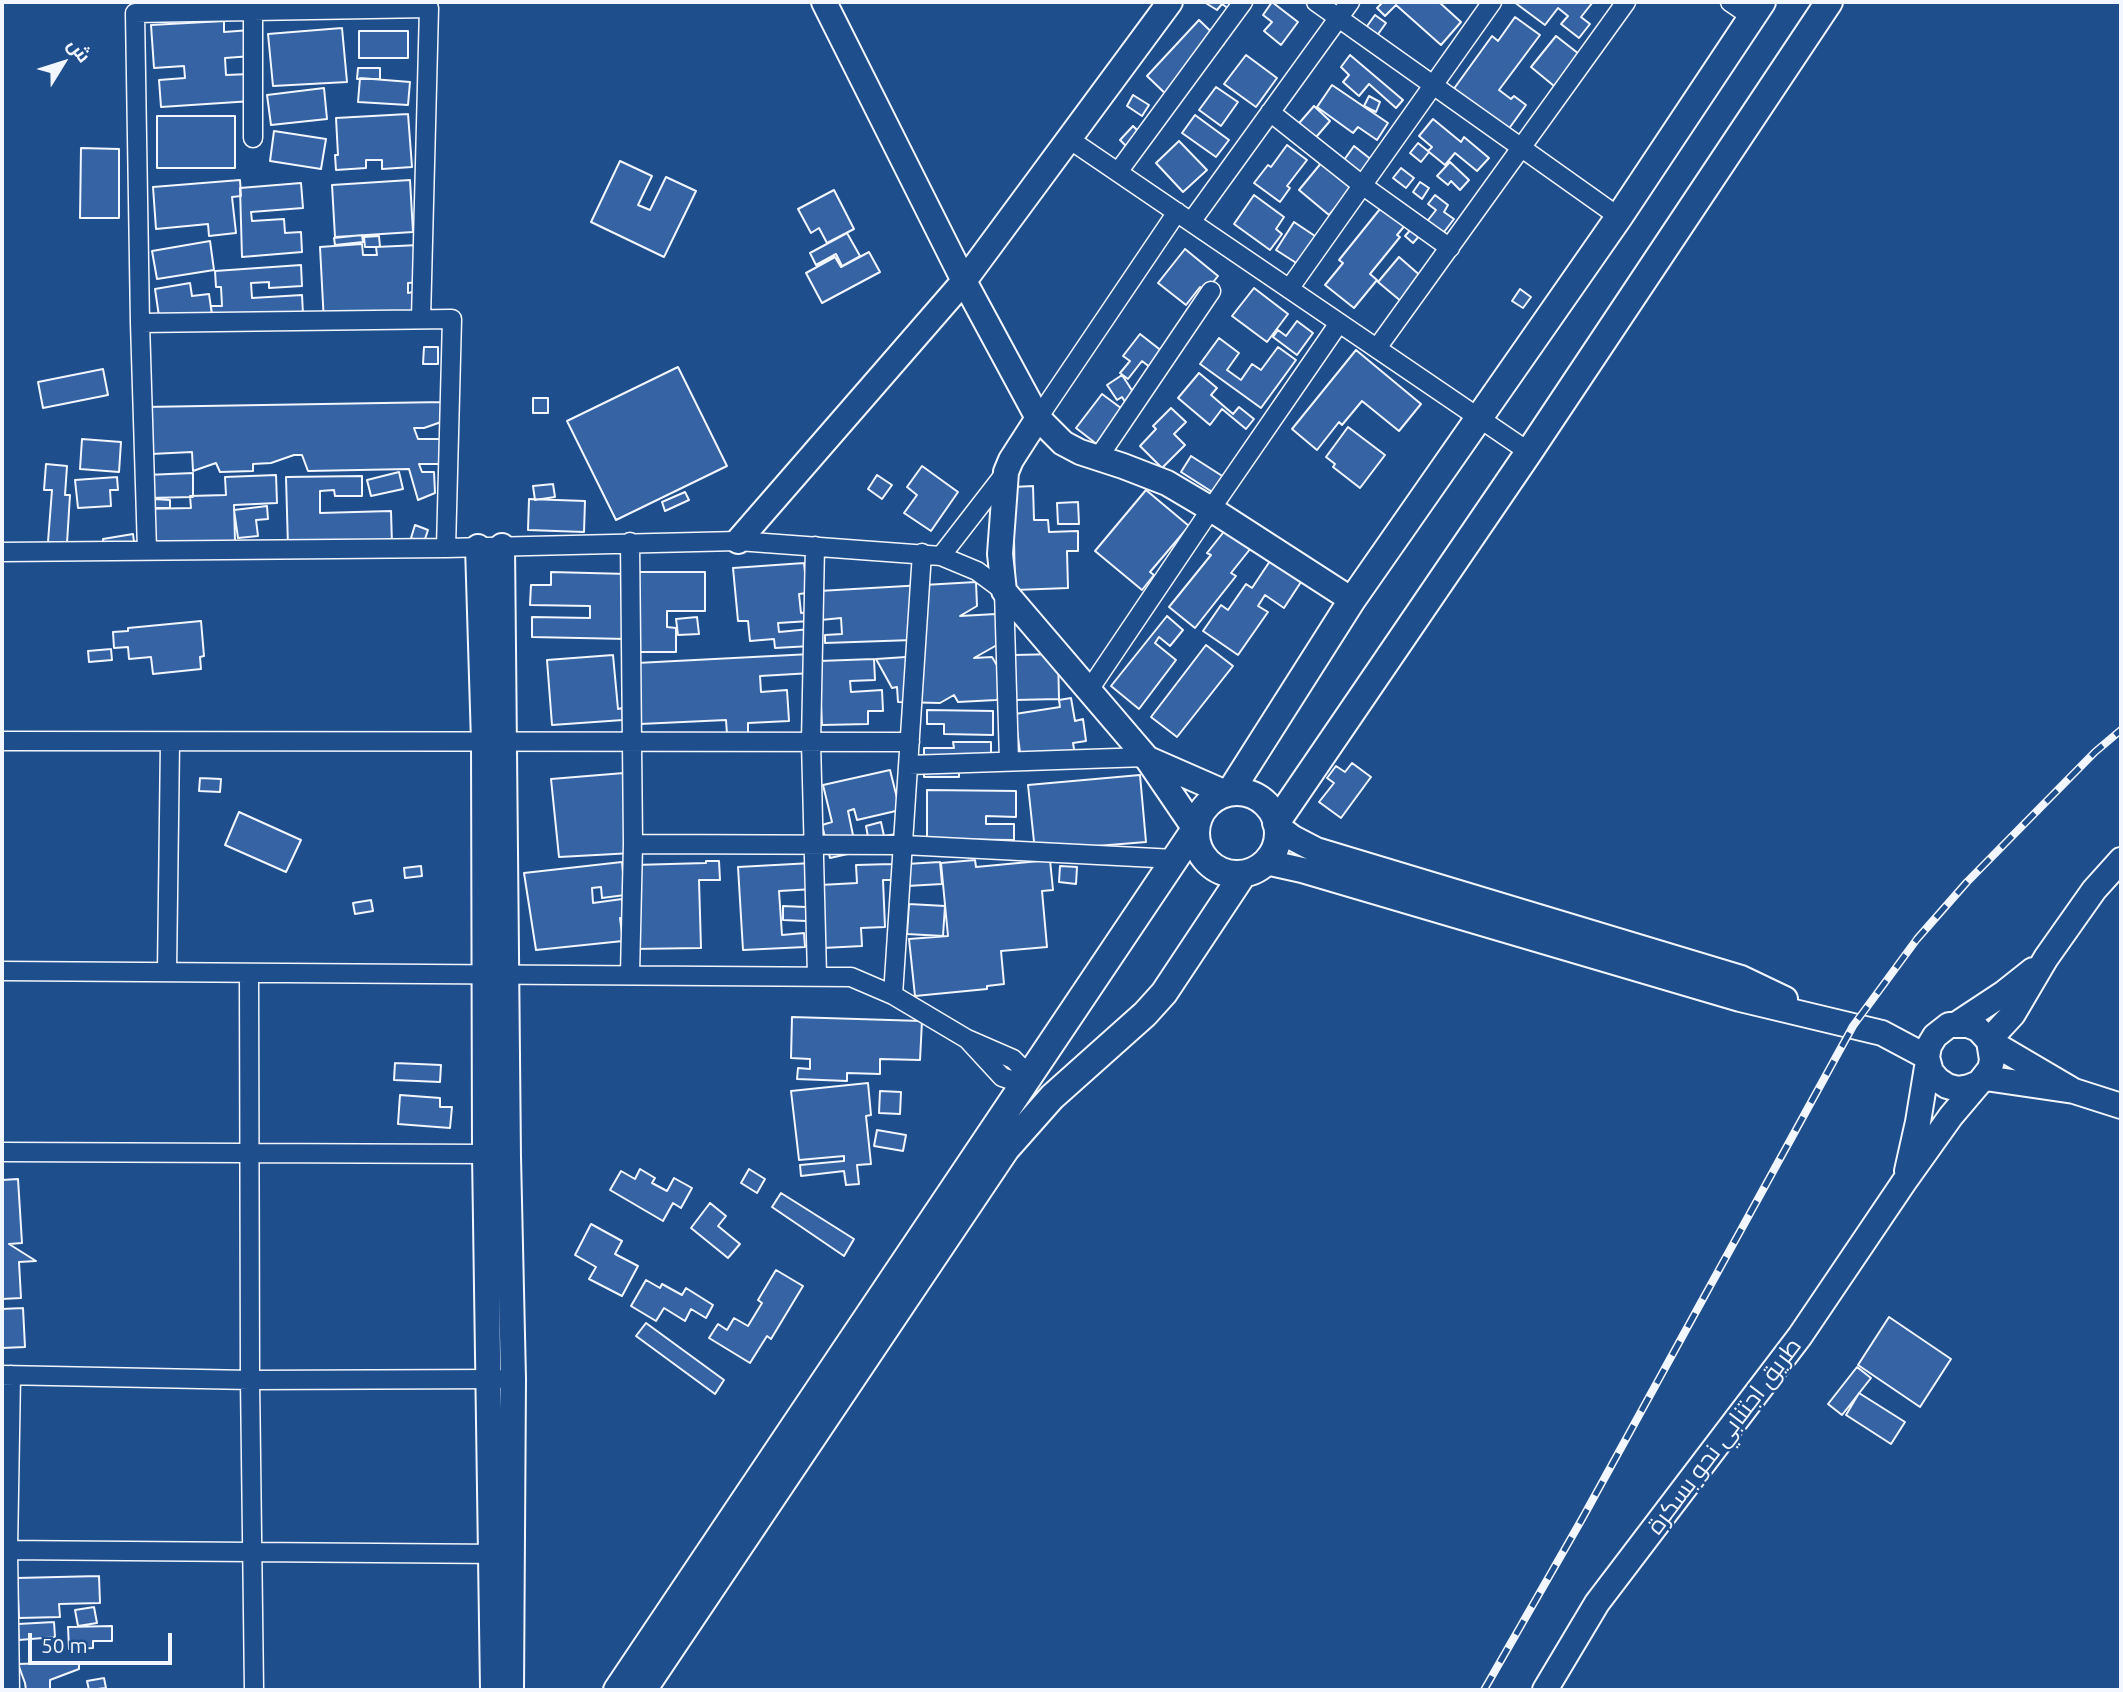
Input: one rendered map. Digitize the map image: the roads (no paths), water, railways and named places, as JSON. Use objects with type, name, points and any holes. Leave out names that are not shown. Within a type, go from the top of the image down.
[{"type":"main road","points":[[643,1690],[1006,1149],[1052,1097],[1145,1014],[1164,993],[1254,868],[1276,846],[1277,824],[1829,2]]},
{"type":"main road","points":[[1228,793],[1352,600],[1619,216],[1757,10]]},
{"type":"main road","points":[[617,1690],[1195,829],[1205,806],[1228,793],[1254,796],[1264,802],[1277,824]]},
{"type":"main road","points":[[1195,829],[1196,842],[1201,853],[1219,870],[1231,874],[1254,868]]},
{"type":"main road","points":[[1026,1080],[1052,1097]]},
{"type":"street","points":[[824,2],[964,281],[1038,418],[1063,443],[1080,452],[1156,478],[1210,509],[1352,600]]},
{"type":"street","points":[[737,541],[964,281],[1170,2]]},
{"type":"street","points":[[1118,172],[1243,2]]},
{"type":"street","points":[[1316,2],[1619,216]]},
{"type":"street","points":[[941,556],[1006,472],[1038,418],[1184,217],[1270,112],[1350,2]]},
{"type":"street","points":[[1289,289],[1492,2]]},
{"type":"street","points":[[1377,348],[1626,2]]},
{"type":"street","points":[[1730,2],[1757,10]]},
{"type":"street","points":[[147,550],[135,13],[253,12],[429,5],[421,319]]},
{"type":"street","points":[[253,12],[253,138]]},
{"type":"street","points":[[1270,112],[1362,185],[1450,248]]},
{"type":"street","points":[[1069,139],[1529,452]]},
{"type":"street","points":[[1098,458],[1210,291]]},
{"type":"street","points":[[140,323],[452,319],[446,548]]},
{"type":"street","points":[[1089,690],[1339,323]]},
{"type":"street","points":[[1006,472],[1000,555],[1004,591],[1009,761]]},
{"type":"street","points":[[2,552],[446,548],[737,541],[941,556],[977,571],[1004,591],[1146,757],[1195,829]]},
{"type":"street","points":[[630,542],[633,845],[630,974]]},
{"type":"street","points":[[815,546],[811,742],[817,975]]},
{"type":"street","points":[[490,547],[496,976],[513,1379],[493,1690]]},
{"type":"street","points":[[893,995],[922,554]]},
{"type":"street","points":[[2,741],[910,742]]},
{"type":"street","points":[[167,971],[170,741]]},
{"type":"street","points":[[909,765],[1146,757],[1228,793]]},
{"type":"street","points":[[1277,824],[1293,838],[1317,850],[1741,978],[1830,1021]]},
{"type":"street","points":[[633,845],[904,845],[1175,859]]},
{"type":"street","points":[[1989,1041],[2013,1014],[2046,958],[2094,890],[2121,860]]},
{"type":"street","points":[[1254,868],[1302,870],[1740,999],[1882,1033],[1930,1051]]},
{"type":"street","points":[[1958,1024],[2004,993],[2046,958]]},
{"type":"street","points":[[2,971],[851,977],[893,995],[967,1040],[1002,1077],[1017,1082],[1026,1080]]},
{"type":"street","points":[[249,973],[254,1690]]},
{"type":"street","points":[[496,976],[485,1154],[488,1379],[511,1690]]},
{"type":"street","points":[[1904,1182],[1930,1051],[1949,1025],[1958,1024],[1978,1029],[1989,1041],[2074,1091]]},
{"type":"street","points":[[1982,1080],[1992,1060],[1989,1041]]},
{"type":"street","points":[[1930,1051],[1931,1072],[1947,1086],[1958,1089],[1982,1080],[2074,1091],[2121,1106]]},
{"type":"street","name":"طريق اجتنابي نحو بسكرة","points":[[1545,1690],[1597,1603],[1800,1336],[1904,1182],[1951,1116],[1982,1080]]},
{"type":"street","points":[[2,1152],[485,1154]]},
{"type":"street","points":[[10,1690],[5,1550],[6,1375],[250,1380],[513,1379]]},
{"type":"street","points":[[5,1550],[501,1554]]},
{"type":"railway","points":[[1484,1690],[1582,1519],[1853,1026],[1917,939],[1967,882],[2095,752],[2121,730]]}]
